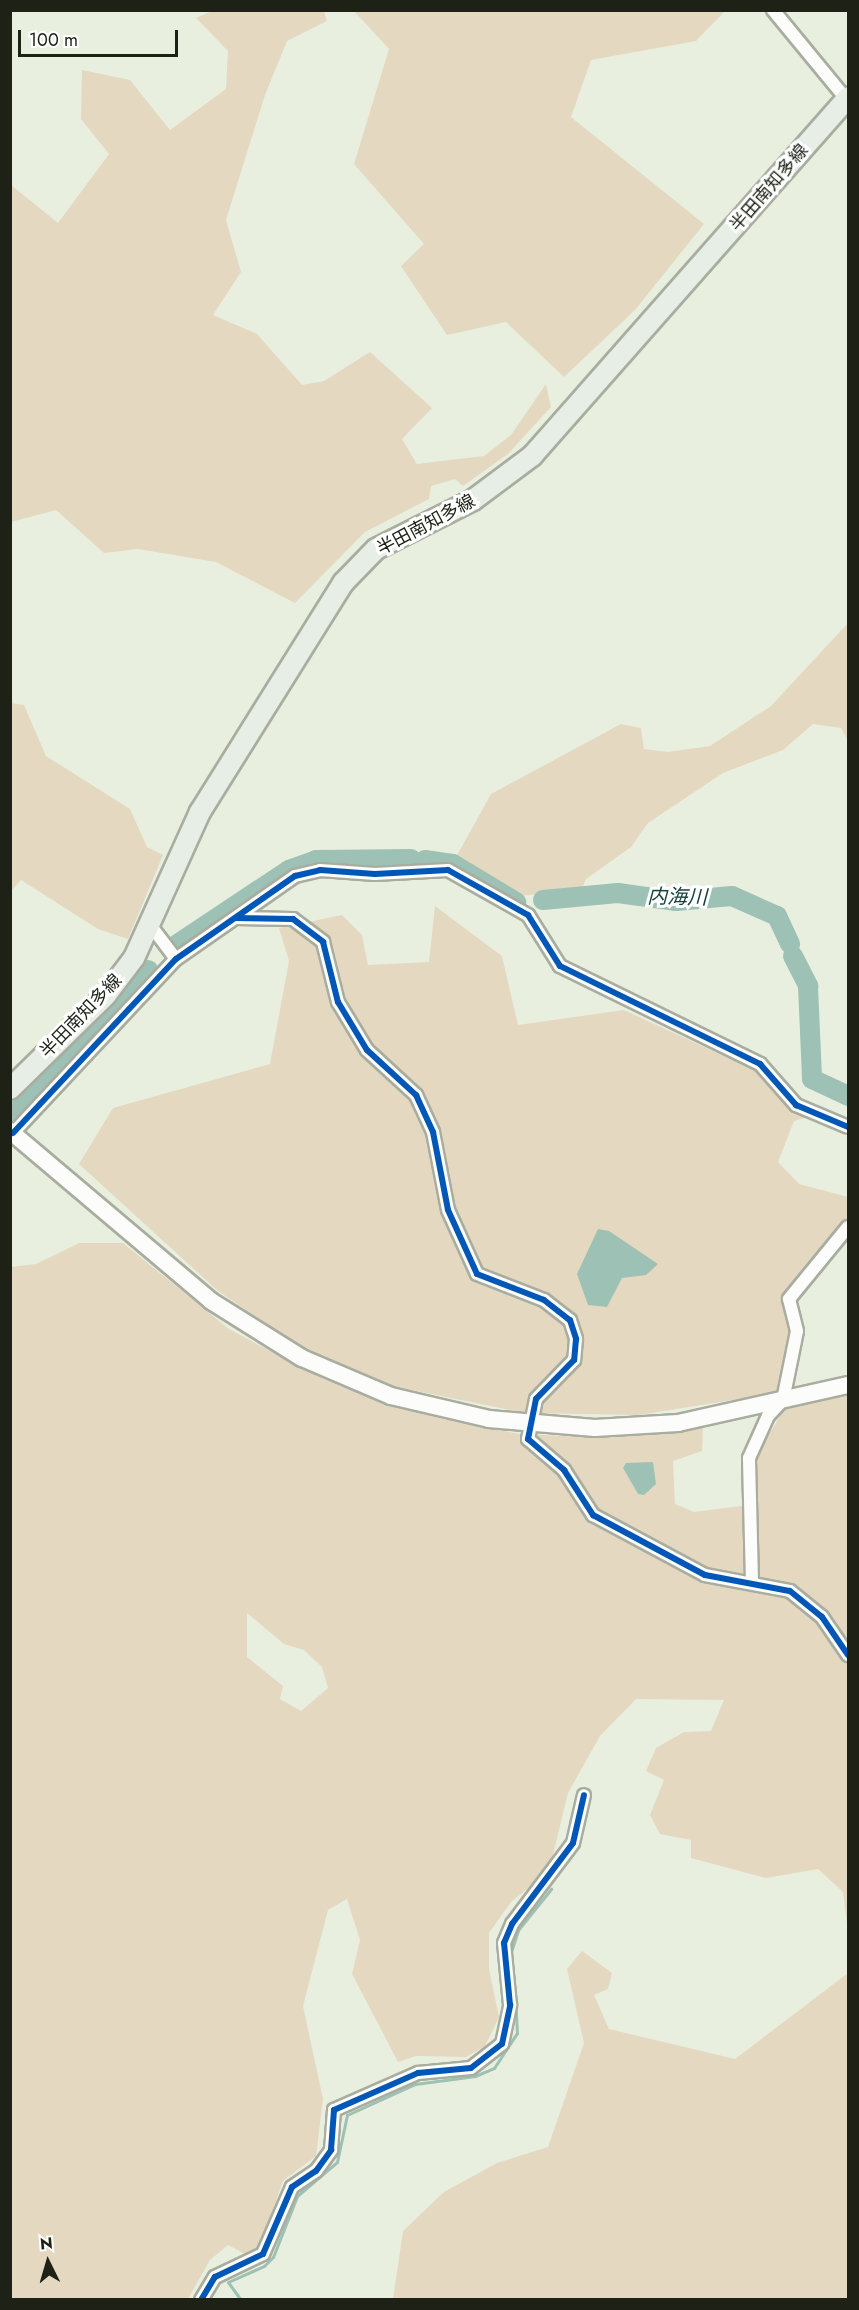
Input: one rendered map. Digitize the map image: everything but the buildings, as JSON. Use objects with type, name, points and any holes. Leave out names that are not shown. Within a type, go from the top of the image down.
[{"type":"main road","name":"半田南知多線","points":[[10,1089],[106,995],[151,927],[200,812],[343,583],[376,549],[472,500],[532,456],[848,99]]},
{"type":"street","points":[[773,10],[848,99]]},
{"type":"street","points":[[849,1127],[837,1120],[796,1105],[760,1064],[560,966],[528,915],[448,870],[375,874],[320,870],[295,876],[176,959],[12,1132],[163,1263],[264,1338],[391,1396],[528,1425],[642,1426],[783,1400],[849,1384]]},
{"type":"street","points":[[236,918],[293,919],[323,942],[338,1002],[366,1050],[416,1095],[434,1132],[448,1210],[477,1274],[544,1300],[570,1320],[576,1349],[572,1366],[543,1389],[528,1425],[528,1439],[564,1470],[593,1515],[705,1575],[752,1582],[790,1591],[822,1617],[849,1655]]},
{"type":"street","points":[[151,927],[176,959]]},
{"type":"street","points":[[837,1120],[849,1113]]},
{"type":"street","points":[[752,1582],[749,1458],[768,1416],[783,1400],[797,1331],[789,1299],[849,1227]]},
{"type":"street","points":[[201,2300],[215,2277],[263,2254],[292,2187],[316,2171],[331,2150],[334,2110],[418,2073],[471,2068],[502,2044],[510,2005],[504,1943],[512,1924],[573,1843],[584,1795]]},
{"type":"shaded area","points":[[212,11],[324,11],[327,21],[287,41],[265,95],[226,220],[241,272],[213,315],[257,334],[302,385],[324,381],[370,352],[432,408],[402,439],[417,464],[484,456],[511,435],[546,384],[551,407],[508,454],[463,486],[455,479],[431,486],[429,499],[365,532],[295,603],[216,562],[138,549],[104,553],[56,510],[11,522],[11,185],[58,223],[109,154],[81,119],[82,70],[130,80],[170,130],[226,89],[228,51],[196,18]]},
{"type":"shaded area","points":[[354,11],[725,11],[696,41],[591,60],[571,117],[704,224],[635,310],[564,377],[506,322],[447,335],[401,266],[424,244],[354,164],[389,49]]},
{"type":"shaded area","points":[[848,623],[848,741],[841,728],[813,724],[783,750],[723,773],[648,823],[631,847],[586,879],[581,891],[516,896],[455,859],[491,794],[621,724],[641,728],[644,749],[668,752],[710,746],[771,706]]},
{"type":"shaded area","points":[[10,703],[24,705],[46,756],[130,809],[147,847],[163,855],[128,939],[98,929],[21,880],[11,891]]},
{"type":"shaded area","points":[[435,906],[502,956],[518,1025],[624,1010],[756,1071],[807,1117],[794,1121],[778,1162],[799,1184],[848,1197],[848,1221],[786,1297],[792,1332],[777,1393],[639,1415],[525,1413],[392,1386],[308,1352],[218,1291],[79,1164],[113,1108],[270,1064],[289,961],[279,928],[342,915],[362,935],[368,965],[429,962]]},
{"type":"shaded area","points":[[79,1243],[123,1243],[229,1329],[300,1367],[387,1402],[442,1419],[520,1434],[609,1438],[703,1427],[702,1451],[673,1461],[675,1504],[694,1512],[756,1504],[753,1461],[785,1408],[848,1395],[848,1932],[843,1892],[818,1869],[766,1878],[691,1858],[691,1840],[660,1834],[650,1815],[664,1780],[646,1771],[656,1748],[684,1732],[711,1731],[724,1700],[636,1699],[600,1736],[568,1793],[549,1871],[511,1902],[489,1933],[489,1969],[499,2017],[485,2046],[466,2057],[416,2056],[398,2062],[352,1974],[360,1940],[347,1899],[328,1910],[303,2006],[323,2099],[316,2156],[283,2181],[260,2247],[245,2254],[228,2245],[210,2260],[188,2299],[11,2299],[10,1267],[36,1264]],"holes":[[[247,1613],[284,1644],[304,1650],[322,1667],[328,1688],[301,1711],[280,1699],[283,1686],[247,1657]]]},
{"type":"shaded area","points":[[582,1951],[612,1973],[608,1989],[594,1995],[609,2029],[735,2059],[848,1973],[848,2299],[393,2299],[403,2231],[444,2192],[497,2163],[548,2147],[584,2043],[567,1969]]},
{"type":"water","points":[[598,1229],[609,1231],[658,1264],[646,1275],[622,1278],[607,1307],[588,1305],[577,1274]]},
{"type":"water","points":[[653,1462],[656,1484],[644,1495],[638,1494],[623,1468],[626,1463]]},
{"type":"waterway","name":"内海川","points":[[176,945],[289,870],[316,860],[411,859]]},
{"type":"waterway","name":"内海川","points":[[425,860],[453,864],[516,902]]},
{"type":"waterway","name":"内海川","points":[[543,900],[618,893],[676,901],[732,896],[777,916],[790,944]]},
{"type":"waterway","name":"内海川","points":[[793,956],[808,986],[812,1079],[848,1096]]},
{"type":"waterway","name":"内海川","points":[[16,1112],[148,970]]},
{"type":"waterway","points":[[510,1955],[518,1930],[551,1889]]},
{"type":"waterway","points":[[241,2300],[228,2282],[264,2266],[273,2257],[297,2196],[337,2162],[347,2115],[415,2084],[475,2076],[494,2068],[517,2033],[515,1994]]},
{"type":"cycle path","points":[[13,1133],[176,959],[295,876],[320,870],[375,874],[448,870],[528,915],[560,966],[760,1064],[796,1105],[848,1127]]},
{"type":"cycle path","points":[[236,918],[293,919],[323,942],[338,1002],[367,1050],[416,1095],[433,1132],[448,1210],[477,1274],[544,1300],[570,1320],[576,1339],[574,1360],[536,1399],[528,1439],[564,1470],[593,1515],[705,1575],[790,1591],[822,1617],[848,1655]]},
{"type":"cycle path","points":[[201,2300],[215,2277],[263,2254],[292,2187],[316,2171],[331,2150],[334,2110],[418,2073],[471,2068],[502,2044],[510,2005],[504,1943],[512,1924],[573,1843],[584,1795]]}]
